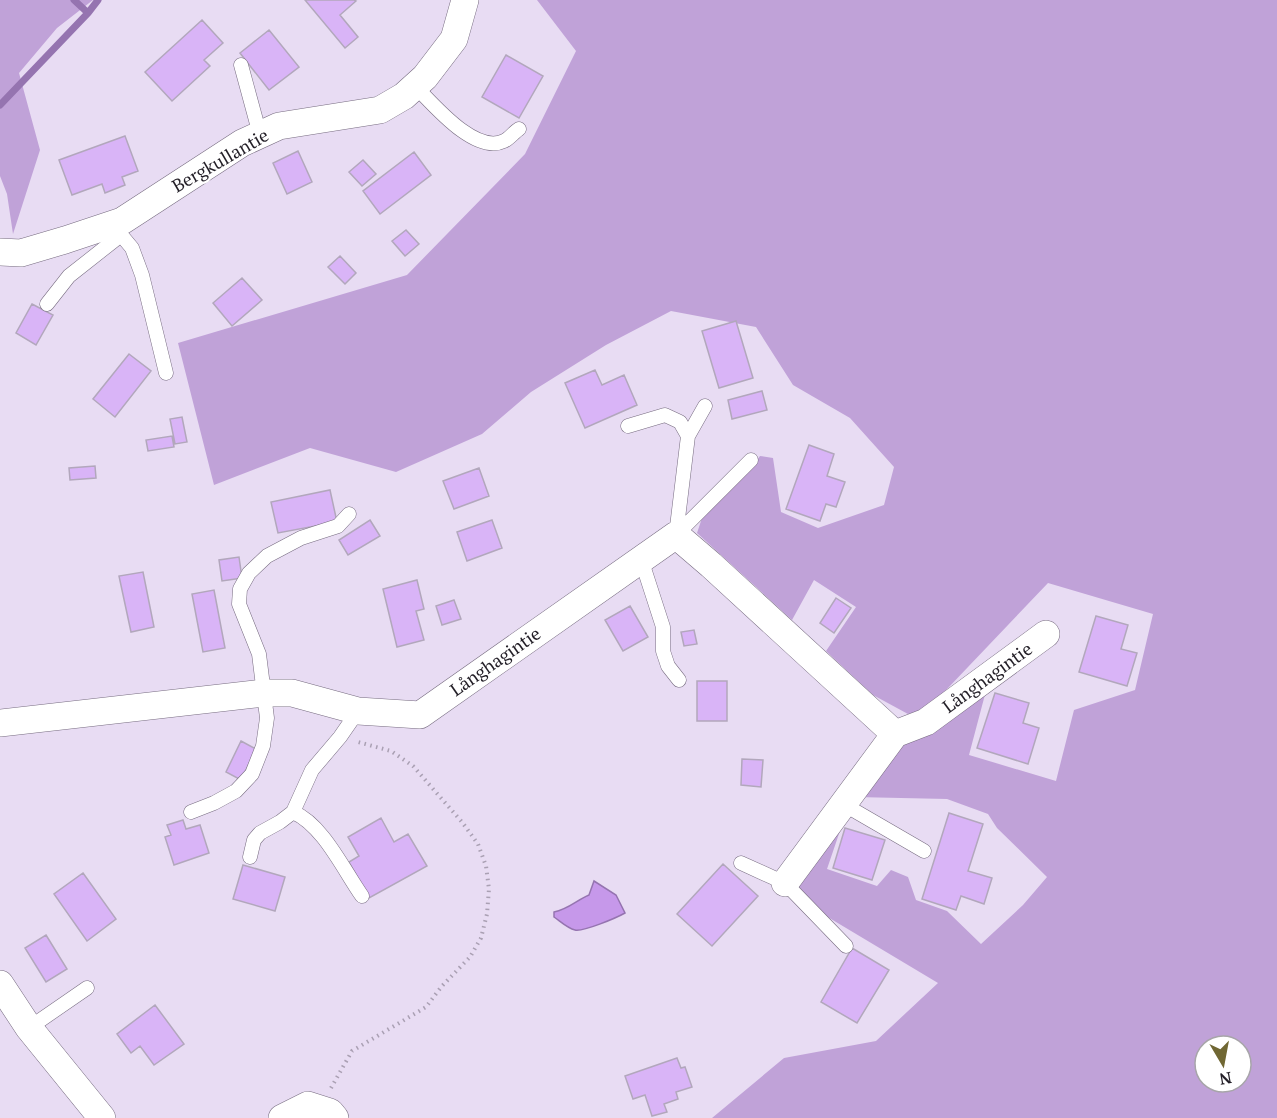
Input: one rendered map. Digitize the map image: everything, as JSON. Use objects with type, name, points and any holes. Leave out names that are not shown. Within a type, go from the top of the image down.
[{"type":"street","name":"Bergkullantie","points":[[0,252],[21,253],[65,240],[116,230],[122,220],[242,143],[279,126],[380,110],[404,96],[425,77],[454,39],[461,3]]},
{"type":"street","name":"Långhagintie","points":[[0,723],[264,693],[292,693],[358,711],[420,715],[676,535]]},
{"type":"street","points":[[676,535],[895,734],[785,883]]},
{"type":"street","name":"Långhagintie","points":[[895,734],[926,722],[1046,634]]},
{"type":"street","points":[[0,984],[29,1028],[102,1118]]},
{"type":"street","points":[[282,1118],[308,1105],[327,1113]]},
{"type":"lane","points":[[242,66],[260,135]]},
{"type":"lane","points":[[415,86],[454,125],[480,142],[489,144],[504,141],[519,129]]},
{"type":"lane","points":[[47,304],[69,276],[116,230],[132,248],[142,275],[166,373]]},
{"type":"lane","points":[[676,535],[688,436],[705,406]]},
{"type":"lane","points":[[628,426],[665,415],[680,422],[688,436]]},
{"type":"lane","points":[[676,535],[751,460]]},
{"type":"lane","points":[[191,812],[236,791],[252,774],[263,746],[267,718],[260,654],[239,604],[240,589],[249,573],[267,556],[302,538],[338,526],[349,514]]},
{"type":"lane","points":[[641,559],[663,627],[663,651],[668,666],[680,680]]},
{"type":"lane","points":[[250,857],[254,840],[260,833],[293,812],[312,770],[358,711]]},
{"type":"lane","points":[[843,804],[924,851]]},
{"type":"lane","points":[[293,812],[304,817],[316,829],[362,896]]},
{"type":"lane","points":[[741,863],[785,883],[846,946]]},
{"type":"lane","points":[[29,1028],[87,988]]},
{"type":"path","points":[[327,1113],[352,1052],[426,1007],[441,986],[470,957],[481,938],[487,914],[489,889],[486,866],[478,844],[413,766],[391,752],[340,737]]},
{"type":"shaded area","points":[[0,0],[93,0],[57,28],[19,73],[40,150],[13,234],[7,194],[0,176]]},
{"type":"shaded area","points":[[537,0],[1277,0],[1277,1118],[712,1118],[784,1058],[876,1041],[938,983],[826,916],[795,883],[844,819],[827,869],[877,886],[891,870],[908,877],[916,900],[947,911],[981,944],[1023,905],[1047,877],[997,828],[988,814],[947,799],[855,797],[905,740],[987,687],[969,755],[1056,781],[1074,710],[1135,690],[1153,614],[1048,583],[928,709],[908,714],[873,695],[826,651],[856,607],[814,580],[792,620],[697,533],[703,515],[748,472],[760,456],[773,458],[781,512],[818,528],[884,505],[894,467],[850,418],[793,385],[756,327],[671,311],[606,345],[531,392],[482,434],[396,472],[310,448],[214,485],[178,343],[407,275],[525,154],[576,51]]},
{"type":"shaded area","points":[[594,881],[616,895],[625,913],[579,930],[569,928],[554,917],[554,912],[589,895]]},
{"type":"building","points":[[305,0],[356,1],[340,15],[358,37],[345,48]]},
{"type":"building","points":[[202,20],[223,43],[204,60],[210,66],[172,101],[145,72]]},
{"type":"building","points":[[269,30],[299,67],[269,90],[240,53]]},
{"type":"building","points":[[506,55],[543,76],[519,118],[482,97]]},
{"type":"building","points":[[125,136],[138,171],[122,177],[125,185],[105,193],[102,184],[72,195],[59,160]]},
{"type":"building","points":[[298,151],[312,182],[287,194],[273,163]]},
{"type":"building","points":[[414,152],[431,175],[380,214],[363,191]]},
{"type":"building","points":[[363,160],[376,174],[362,186],[349,172]]},
{"type":"building","points":[[406,230],[419,244],[405,256],[392,241]]},
{"type":"building","points":[[340,256],[356,273],[345,284],[328,267]]},
{"type":"building","points":[[242,278],[262,300],[232,326],[213,303]]},
{"type":"building","points":[[32,304],[53,315],[36,345],[16,333]]},
{"type":"building","points":[[736,321],[753,378],[719,388],[702,331]]},
{"type":"building","points":[[129,354],[151,371],[115,417],[93,399]]},
{"type":"building","points":[[595,370],[602,385],[624,375],[637,405],[585,428],[565,383]]},
{"type":"building","points":[[762,391],[767,410],[732,419],[728,400]]},
{"type":"building","points":[[182,417],[187,442],[175,444],[170,419]]},
{"type":"building","points":[[172,436],[174,447],[148,451],[146,440]]},
{"type":"building","points":[[809,445],[834,454],[827,476],[845,482],[836,507],[826,504],[820,521],[786,509]]},
{"type":"building","points":[[95,466],[96,478],[70,480],[69,468]]},
{"type":"building","points":[[479,468],[489,496],[454,509],[443,481]]},
{"type":"building","points":[[330,490],[337,522],[278,533],[271,502]]},
{"type":"building","points":[[370,520],[380,536],[348,555],[339,540]]},
{"type":"building","points":[[492,520],[502,548],[467,561],[457,532]]},
{"type":"building","points":[[239,557],[242,578],[222,581],[219,560]]},
{"type":"building","points":[[143,572],[154,627],[131,632],[119,576]]},
{"type":"building","points":[[417,580],[424,609],[416,611],[424,640],[397,647],[383,589]]},
{"type":"building","points":[[214,590],[225,648],[203,652],[192,594]]},
{"type":"building","points":[[836,598],[851,608],[834,633],[820,623]]},
{"type":"building","points":[[454,600],[461,619],[442,625],[436,606]]},
{"type":"building","points":[[630,606],[648,637],[623,651],[605,620]]},
{"type":"building","points":[[1096,616],[1128,625],[1121,649],[1137,653],[1127,686],[1079,672]]},
{"type":"building","points":[[694,630],[697,644],[684,646],[681,632]]},
{"type":"building","points":[[697,681],[727,681],[727,721],[697,721]]},
{"type":"building","points":[[995,693],[1029,703],[1023,723],[1039,728],[1028,764],[977,748]]},
{"type":"building","points":[[241,741],[256,749],[241,780],[226,772]]},
{"type":"building","points":[[742,759],[763,760],[761,787],[741,785]]},
{"type":"building","points":[[949,813],[983,824],[968,871],[992,878],[984,904],[961,896],[956,910],[922,899]]},
{"type":"building","points":[[381,818],[394,842],[408,834],[427,866],[369,898],[349,862],[359,856],[348,837]]},
{"type":"building","points":[[183,820],[186,829],[200,825],[209,853],[174,865],[165,837],[171,835],[167,825]]},
{"type":"building","points":[[845,828],[885,840],[872,880],[833,868]]},
{"type":"building","points":[[723,864],[758,896],[712,946],[677,914]]},
{"type":"building","points":[[243,865],[285,877],[275,911],[233,899]]},
{"type":"building","points":[[83,873],[116,919],[87,941],[54,894]]},
{"type":"building","points":[[46,935],[67,969],[46,982],[25,948]]},
{"type":"building","points":[[852,948],[889,970],[857,1023],[821,1002]]},
{"type":"building","points":[[155,1005],[184,1044],[154,1065],[140,1046],[131,1053],[117,1034]]},
{"type":"building","points":[[677,1058],[681,1068],[685,1067],[692,1087],[676,1092],[678,1099],[664,1104],[667,1112],[652,1116],[645,1095],[633,1099],[625,1076]]},
{"type":"waterway","points":[[0,105],[88,13],[74,0]]},
{"type":"waterway","points":[[88,13],[98,0]]}]
